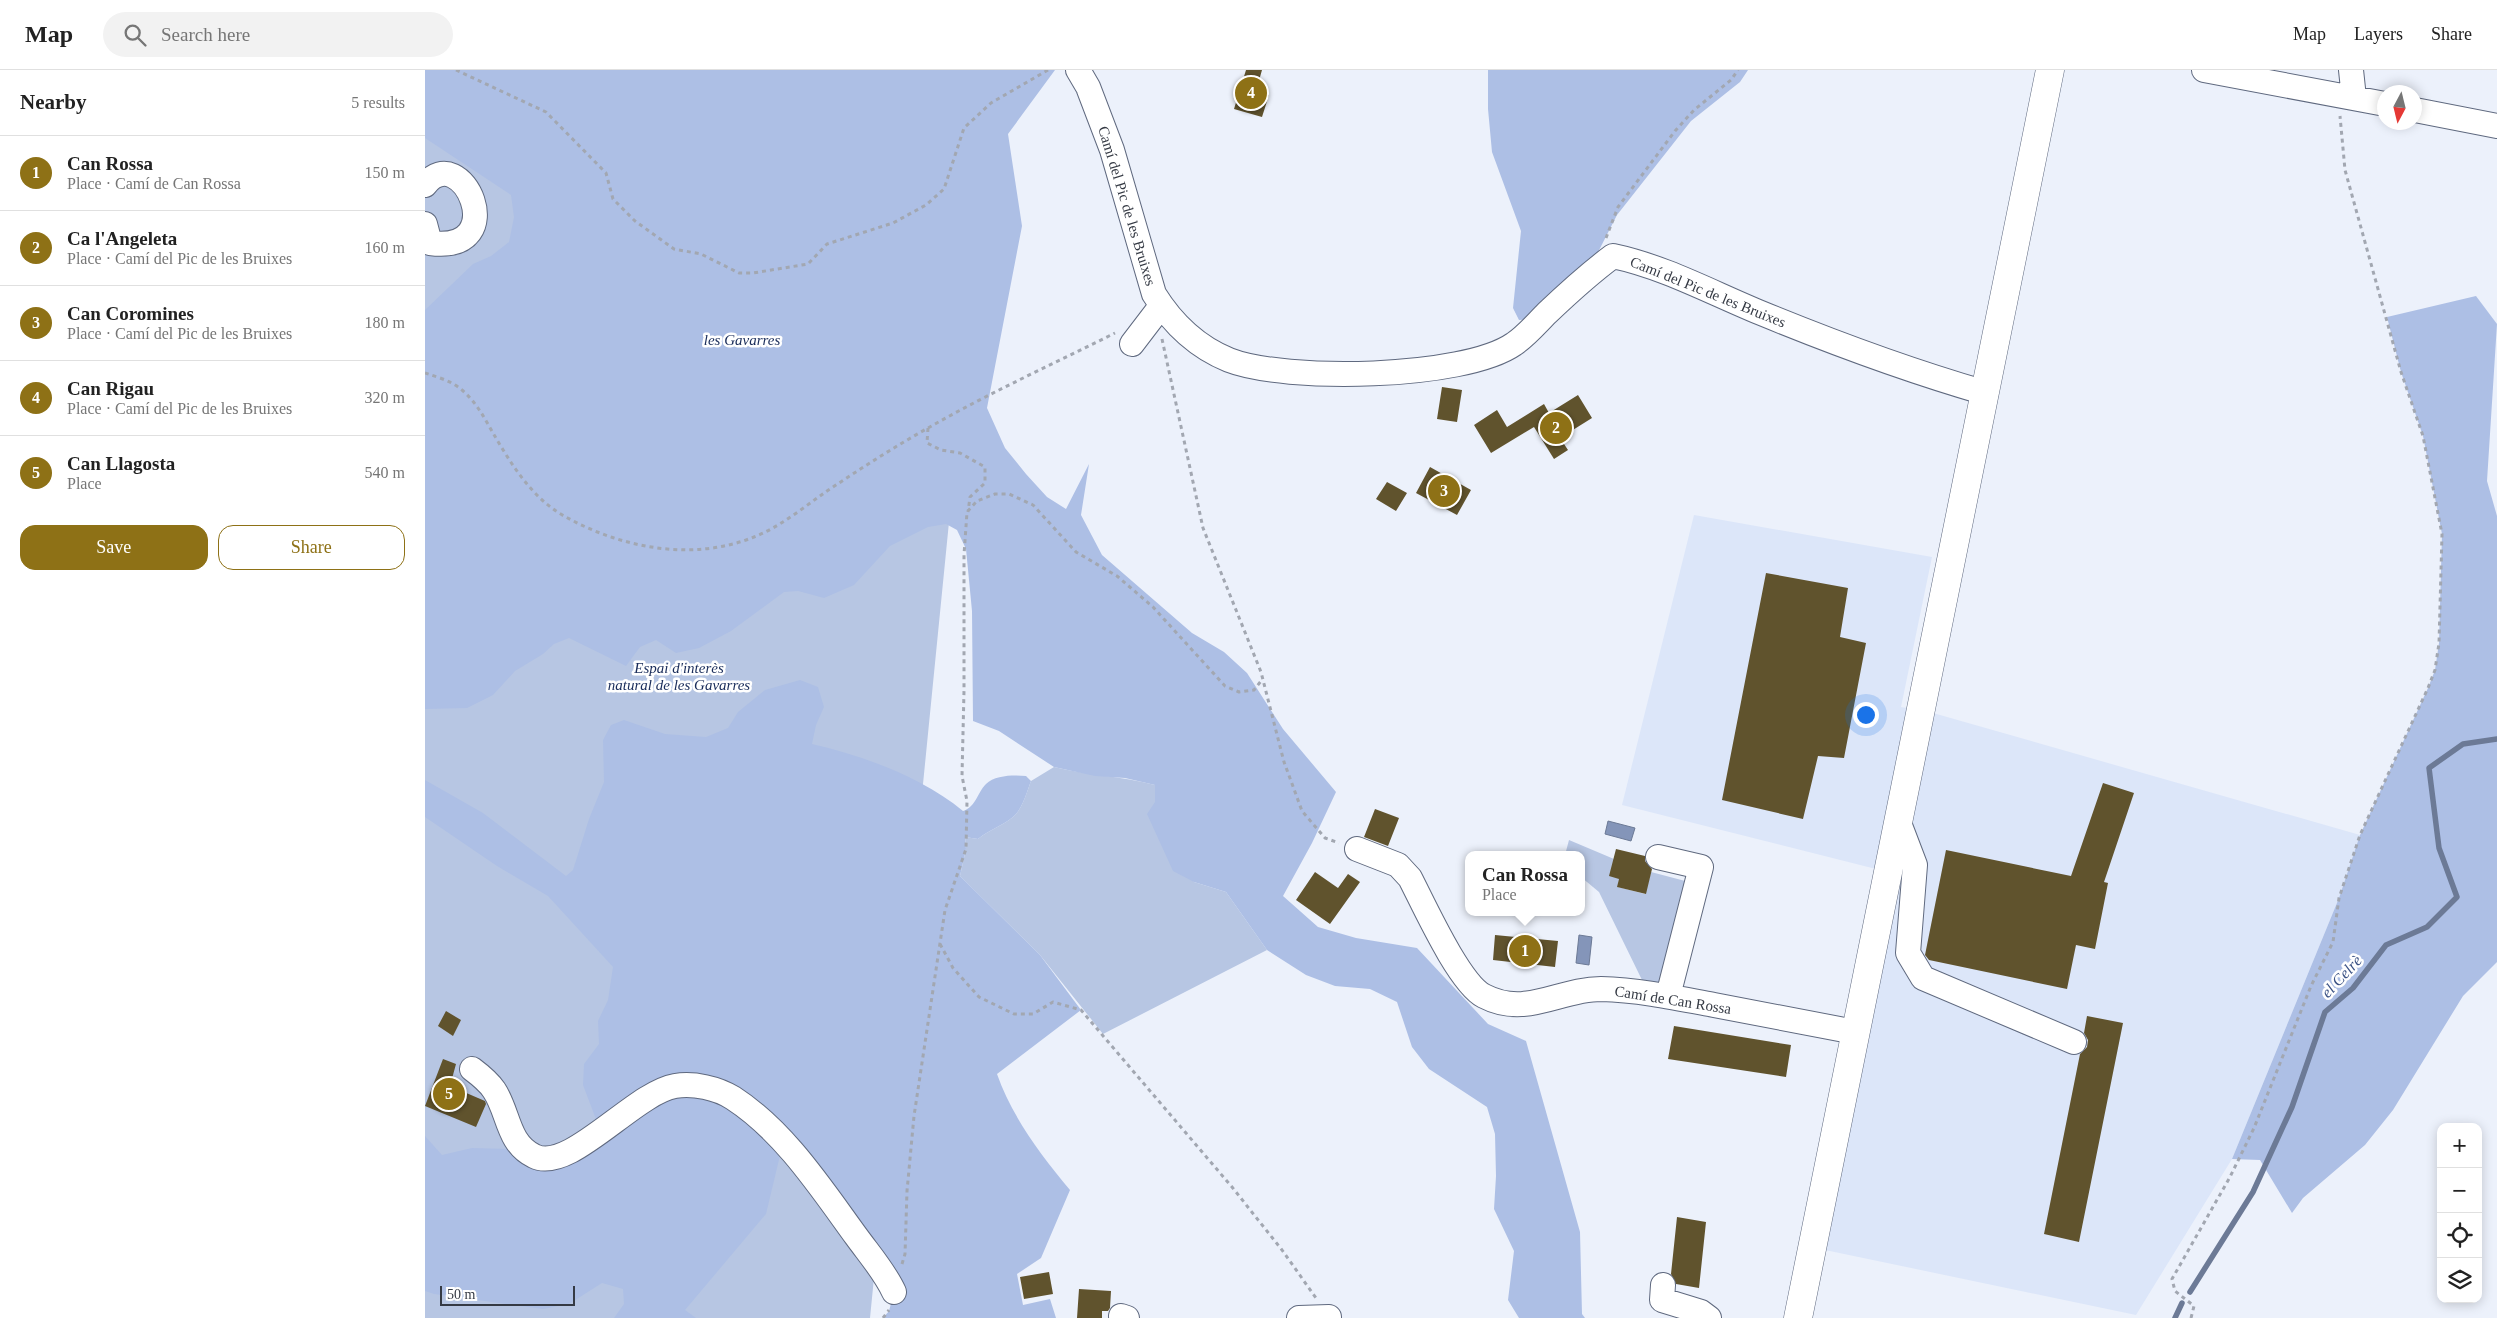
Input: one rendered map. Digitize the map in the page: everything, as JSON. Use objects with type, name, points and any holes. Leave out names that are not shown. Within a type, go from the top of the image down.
[{"type":"main road","points":[[1798,1318],[2051,70]]},
{"type":"street","name":"Camí del Pic de les Bruixes","points":[[1078,70],[1088,87],[1112,150],[1149,280],[1161,306],[1166,314],[1196,342],[1227,359],[1245,366],[1263,369],[1356,375],[1463,364],[1514,344],[1613,256],[1643,262],[1761,314],[1930,376],[1986,393]]},
{"type":"street","points":[[2203,70],[2242,74],[2377,103]]},
{"type":"street","points":[[2346,97],[2351,70]]},
{"type":"street","points":[[2422,111],[2497,126]]},
{"type":"street","points":[[425,185],[430,178],[442,174],[457,178],[471,192],[476,209],[474,223],[467,234],[454,243],[427,239]]},
{"type":"street","points":[[1125,338],[1161,306]]},
{"type":"street","points":[[1899,823],[1915,865],[1908,953],[1923,978],[2074,1042]]},
{"type":"street","name":"Camí de Can Rossa","points":[[1357,849],[1398,865],[1409,878],[1464,975],[1482,995],[1503,1004],[1528,1005],[1545,999],[1599,989],[1668,996],[1855,1032]]},
{"type":"street","points":[[1658,857],[1701,868],[1668,996]]},
{"type":"street","points":[[472,1069],[494,1091],[516,1141],[533,1156],[543,1159],[558,1158],[574,1151],[653,1093],[674,1086],[690,1085],[713,1089],[732,1098],[760,1119],[783,1142],[834,1206],[895,1292]]},
{"type":"street","points":[[1663,1285],[1662,1300],[1701,1312],[1709,1318]]},
{"type":"street","points":[[1299,1318],[1329,1316]]},
{"type":"path","points":[[456,70],[546,112],[607,173],[613,199],[635,221],[674,250],[701,254],[739,273],[753,273],[808,264],[827,244],[893,223],[926,204],[944,189],[964,128],[991,103],[1048,70]]},
{"type":"path","points":[[1600,266],[1606,238],[1618,207],[1675,131],[1695,110],[1731,80],[1738,70]]},
{"type":"path","points":[[2191,1318],[2193,1306],[2175,1291],[2172,1280],[2230,1178],[2254,1128],[2311,986],[2333,942],[2339,898],[2360,834],[2428,688],[2435,670],[2439,643],[2442,534],[2423,436],[2401,372],[2345,170],[2346,97]]},
{"type":"path","points":[[1161,306],[1162,345],[1203,528],[1261,672],[1261,680],[1283,762],[1303,811],[1325,838],[1357,849]]},
{"type":"path","points":[[425,373],[461,388],[477,404],[513,467],[533,491],[561,515],[590,530],[621,542],[653,548],[706,549],[738,543],[755,537],[774,527],[839,483],[928,428],[1125,338]]},
{"type":"path","points":[[883,1318],[889,1311],[905,1254],[907,1191],[914,1116],[945,910],[966,850],[967,801],[962,776],[965,691],[964,555],[970,497],[985,482],[985,467],[960,453],[941,450],[927,444],[928,428]]},
{"type":"path","points":[[967,512],[977,501],[995,494],[1009,494],[1033,505],[1076,552],[1117,576],[1153,607],[1225,686],[1239,692],[1254,690],[1261,680]]},
{"type":"path","points":[[940,944],[953,968],[979,997],[1014,1014],[1033,1014],[1053,1002],[1081,1010],[1233,1187],[1282,1250],[1329,1316]]},
{"type":"shaded area","points":[[1694,515],[1932,557],[1901,707],[1933,713],[2360,835],[2339,898],[2232,1159],[2136,1315],[1825,1250],[1876,869],[1622,805]]},
{"type":"shaded area","points":[[1608,821],[1635,828],[1631,841],[1605,834]]},
{"type":"shaded area","points":[[1579,935],[1592,937],[1589,965],[1576,963]]},
{"type":"green space","name":"les Gavarres","points":[[425,70],[1055,70],[1008,134],[1022,226],[987,408],[1005,448],[1047,497],[1066,509],[1089,464],[1081,515],[1102,555],[1192,633],[1224,652],[1247,673],[1283,729],[1336,792],[1312,843],[1283,896],[1318,927],[1356,938],[1417,948],[1488,1024],[1526,1041],[1580,1232],[1582,1314],[1585,1318],[1519,1318],[1508,1300],[1514,1251],[1494,1209],[1496,1176],[1495,1134],[1487,1107],[1429,1069],[1412,1047],[1397,1002],[1370,989],[1335,986],[1306,975],[1267,950],[1226,892],[1194,882],[1173,871],[1147,814],[1155,802],[1155,785],[1125,778],[1095,776],[1054,767],[999,731],[973,721],[972,611],[966,549],[957,530],[946,524],[928,527],[890,546],[854,585],[824,598],[798,591],[784,592],[731,631],[699,648],[676,653],[656,640],[640,647],[626,666],[569,638],[554,644],[543,654],[515,671],[493,695],[467,708],[425,709],[425,310],[473,264],[491,256],[509,242],[514,217],[511,195],[425,138]]},
{"type":"green space","points":[[1488,70],[1748,70],[1740,82],[1691,121],[1617,215],[1593,262],[1534,319],[1519,320],[1513,308],[1521,231],[1492,152],[1488,109]]},
{"type":"green space","name":"Espai d'interès natural de les Gavarres","points":[[425,81],[950,512],[870,1318],[425,1318]]},
{"type":"green space","points":[[2476,296],[2497,324],[2487,481],[2497,516],[2497,962],[2463,996],[2393,1110],[2365,1145],[2303,1198],[2292,1213],[2260,1160],[2232,1159],[2339,898],[2360,835],[2428,688],[2435,670],[2439,643],[2442,534],[2423,436],[2401,372],[2387,317]]},
{"type":"green space","points":[[800,680],[818,687],[824,707],[816,725],[812,744],[892,769],[929,788],[963,811],[974,803],[980,791],[994,779],[1005,776],[1026,776],[1031,781],[1022,805],[1013,817],[978,839],[965,837],[966,849],[960,876],[1040,955],[1081,1010],[997,1074],[1003,1090],[1028,1135],[1070,1190],[1041,1258],[1017,1274],[1023,1305],[1050,1299],[1056,1318],[883,1318],[889,1311],[894,1292],[783,1143],[766,1214],[685,1310],[696,1318],[614,1318],[624,1304],[623,1289],[602,1283],[569,1304],[543,1309],[434,1294],[425,1291],[425,1136],[442,1155],[472,1148],[515,1149],[561,1166],[584,1157],[600,1142],[597,1122],[583,1085],[584,1064],[599,1044],[598,1021],[608,1000],[613,967],[548,896],[497,866],[425,817],[425,780],[483,813],[566,876],[573,870],[589,819],[604,782],[603,740],[611,725],[624,720],[665,734],[706,737],[728,728],[738,712],[765,690]]},
{"type":"green space","points":[[1054,767],[1155,785],[1155,802],[1194,882],[1226,892],[1267,950],[1103,1034],[1040,955],[960,876],[966,849],[965,837],[978,839],[1013,817],[1022,805],[1031,781]]},
{"type":"green space","points":[[1569,840],[1614,859],[1619,879],[1618,887],[1645,894],[1651,872],[1689,882],[1662,985],[1642,980],[1599,892],[1585,880],[1585,851],[1566,851]]},
{"type":"building","points":[[1246,70],[1262,70],[1256,91],[1269,95],[1262,117],[1234,109]]},
{"type":"building","points":[[1442,387],[1462,390],[1457,422],[1437,419]]},
{"type":"building","points":[[1578,395],[1592,418],[1560,438],[1568,450],[1554,459],[1534,427],[1491,453],[1474,425],[1497,410],[1507,427],[1544,404],[1549,413]]},
{"type":"building","points":[[1430,467],[1471,490],[1457,515],[1416,493]]},
{"type":"building","points":[[1387,482],[1407,493],[1396,511],[1376,499]]},
{"type":"building","points":[[1766,573],[1848,588],[1840,637],[1866,643],[1844,758],[1818,756],[1803,819],[1722,800]]},
{"type":"building","points":[[2103,783],[2134,793],[2104,882],[2108,883],[2095,949],[2076,945],[2067,989],[1929,960],[1925,955],[1946,850],[2071,876]]},
{"type":"building","points":[[1375,809],[1399,818],[1388,846],[1364,837]]},
{"type":"building","points":[[1616,849],[1645,856],[1645,861],[1652,869],[1646,894],[1617,887],[1619,879],[1609,876]]},
{"type":"building","points":[[1315,872],[1338,888],[1348,874],[1360,882],[1330,924],[1296,900]]},
{"type":"building","points":[[1495,935],[1558,941],[1555,967],[1493,960]]},
{"type":"building","points":[[446,1011],[461,1020],[453,1036],[438,1026]]},
{"type":"building","points":[[2087,1016],[2123,1023],[2079,1242],[2044,1234],[2080,1054],[2087,1047],[2088,1040],[2084,1033]]},
{"type":"building","points":[[1674,1026],[1791,1045],[1786,1077],[1668,1059]]},
{"type":"building","points":[[443,1059],[456,1064],[450,1086],[485,1101],[486,1104],[476,1127],[425,1106]]},
{"type":"building","points":[[1677,1217],[1706,1222],[1699,1288],[1676,1284],[1671,1274]]},
{"type":"building","points":[[1049,1272],[1053,1294],[1024,1299],[1020,1277]]},
{"type":"building","points":[[1079,1289],[1111,1291],[1110,1308],[1108,1311],[1102,1311],[1102,1318],[1077,1318]]},
{"type":"waterway","name":"el Celrè","points":[[2190,1292],[2253,1192],[2292,1107],[2325,1012],[2353,988],[2386,945],[2427,927],[2457,897],[2439,848],[2429,768],[2463,744],[2497,739]]},
{"type":"waterway","name":"el Celrè","points":[[2175,1318],[2182,1303]]},
{"type":"place","name":"Can Rigau","points":[[1251,93]]},
{"type":"place","name":"Ca l'Angeleta","points":[[1556,428]]},
{"type":"place","name":"Can Coromines","points":[[1444,491]]},
{"type":"place","name":"Can Rossa","points":[[1525,951]]},
{"type":"place","name":"Can Llagosta","points":[[449,1094]]}]
